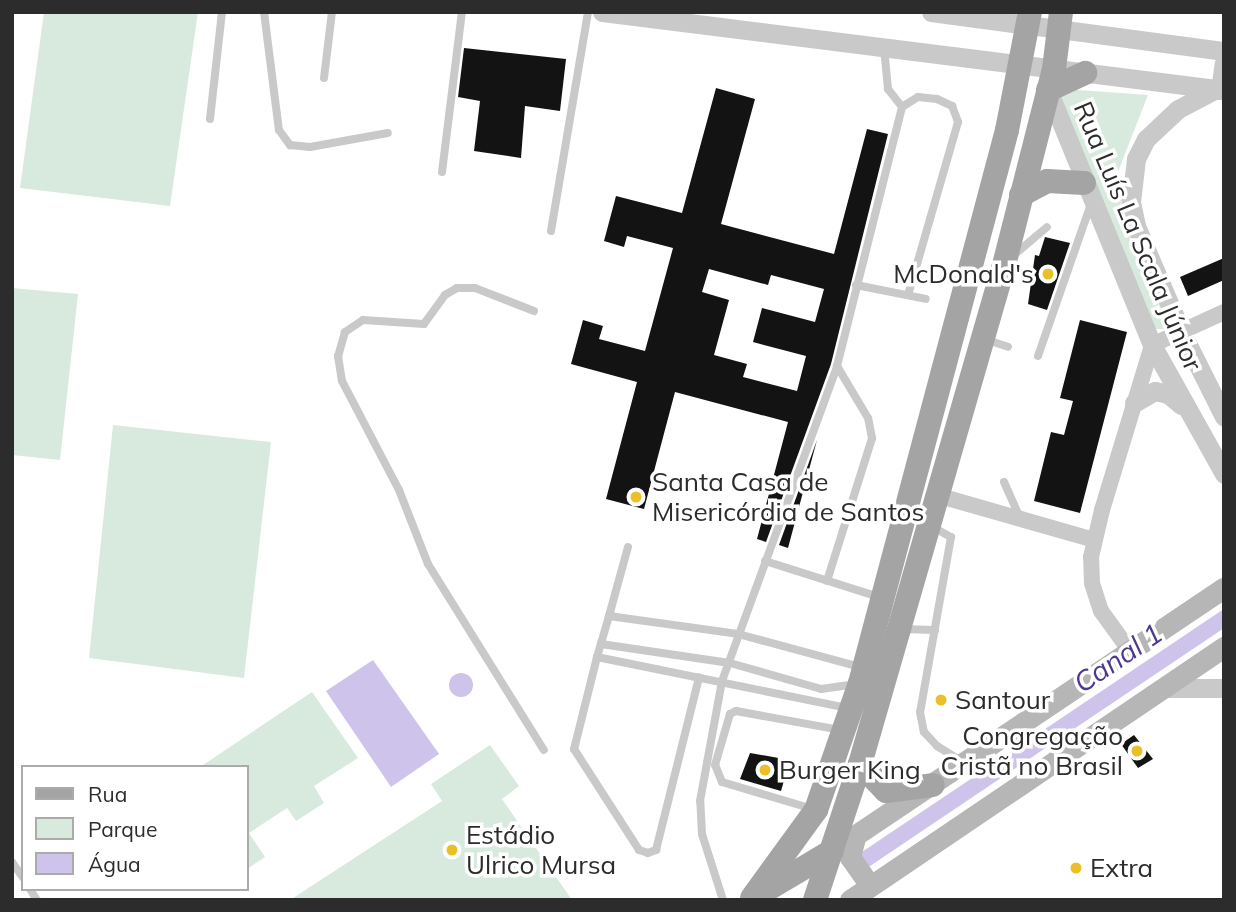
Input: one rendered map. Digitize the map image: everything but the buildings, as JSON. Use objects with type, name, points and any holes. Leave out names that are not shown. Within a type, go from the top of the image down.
[{"type":"main road","points":[[753,898],[816,810],[861,676],[896,607],[931,526],[1021,195],[1041,73],[1030,19]]},
{"type":"main road","points":[[815,900],[869,736],[896,607],[1041,73],[1061,20]]},
{"type":"main road","points":[[1041,73],[1085,73]]},
{"type":"main road","points":[[1021,195],[1047,181],[1088,192]]},
{"type":"main road","points":[[753,898],[855,838],[1224,587]]},
{"type":"main road","points":[[850,900],[873,890],[1224,647]]},
{"type":"main road","points":[[860,764],[886,791],[933,785]]},
{"type":"main road","points":[[855,838],[850,857],[873,890]]},
{"type":"main road","points":[[753,898],[782,900]]},
{"type":"street","points":[[602,12],[722,20],[1041,73]]},
{"type":"street","points":[[931,12],[1061,20],[1224,51]]},
{"type":"street","name":"Rua Luís La Scala Júnior","points":[[1041,73],[1152,345],[1224,474]]},
{"type":"street","points":[[1085,73],[1221,82]]},
{"type":"street","name":"Rua Luís La Scala Júnior","points":[[1221,82],[1178,109],[1146,139],[1136,159],[1132,186],[1136,226],[1181,331],[1224,418]]},
{"type":"street","points":[[1130,651],[1095,598],[1091,571],[1094,540],[1152,345],[1224,312]]},
{"type":"street","points":[[1135,403],[1149,393],[1161,392],[1187,410]]},
{"type":"street","points":[[940,496],[1094,540]]},
{"type":"street","points":[[1163,688],[1224,688]]},
{"type":"lane","points":[[210,119],[222,12]]},
{"type":"lane","points":[[264,12],[279,130],[290,145],[310,147],[388,133]]},
{"type":"lane","points":[[324,78],[332,12]]},
{"type":"lane","points":[[442,172],[462,12]]},
{"type":"lane","points":[[551,231],[588,12]]},
{"type":"lane","points":[[884,48],[888,89],[902,107]]},
{"type":"lane","points":[[723,900],[702,834],[699,800],[722,681],[837,366],[902,107],[918,97],[937,99],[951,106],[958,122],[908,295]]},
{"type":"lane","points":[[1038,356],[1088,192]]},
{"type":"lane","points":[[1004,265],[1047,227]]},
{"type":"lane","points":[[856,285],[926,299]]},
{"type":"lane","points":[[534,310],[475,288],[457,288],[445,295],[424,324],[363,320],[345,332],[338,356],[342,381],[373,435],[428,564],[544,750]]},
{"type":"lane","points":[[984,339],[1008,347]]},
{"type":"lane","points":[[827,581],[872,438],[868,418],[837,366]]},
{"type":"lane","points":[[1004,482],[1020,519]]},
{"type":"lane","points":[[931,526],[951,537],[920,712],[924,732],[937,746],[965,763]]},
{"type":"lane","points":[[628,547],[574,749],[639,850],[648,853],[656,850],[699,677]]},
{"type":"lane","points":[[765,561],[896,607],[935,631]]},
{"type":"lane","points":[[609,616],[738,634],[861,676]]},
{"type":"lane","points":[[601,644],[730,663],[821,689],[861,676]]},
{"type":"lane","points":[[597,657],[722,681],[845,719],[869,736]]},
{"type":"lane","points":[[816,810],[722,782],[715,765],[730,715],[736,711],[845,719]]},
{"type":"green space","points":[[44,12],[198,12],[170,206],[20,188]]},
{"type":"green space","points":[[1065,89],[1148,95],[1116,177],[1170,329],[1152,329],[1059,99]]},
{"type":"green space","points":[[12,288],[78,294],[60,460],[12,455]]},
{"type":"green space","points":[[113,425],[271,442],[244,678],[89,658]]},
{"type":"green space","points":[[312,692],[358,758],[314,786],[324,803],[296,821],[287,808],[249,833],[265,857],[248,868],[248,765],[203,765]]},
{"type":"green space","name":"Estádio Ulrico Mursa","points":[[490,745],[519,786],[502,799],[572,900],[290,900],[442,801],[431,784]]},
{"type":"water","points":[[373,660],[439,754],[391,787],[326,691]]},
{"type":"water","points":[[461,673],[470,676],[473,685],[470,694],[461,697],[452,694],[449,685],[452,676]]},
{"type":"waterway","name":"Canal 1","points":[[866,859],[1224,618]]},
{"type":"place","name":"McDonald's","points":[[1048,274]]},
{"type":"place","name":"Santa Casa de Misericórdia de Santos","points":[[636,497]]},
{"type":"place","name":"Santour","points":[[941,700]]},
{"type":"place","name":"Congregação Cristã no Brasil","points":[[1137,751]]},
{"type":"place","name":"Burger King","points":[[765,770]]},
{"type":"place","name":"Estádio Ulrico Mursa","points":[[452,850]]},
{"type":"place","name":"Extra","points":[[1076,868]]}]
